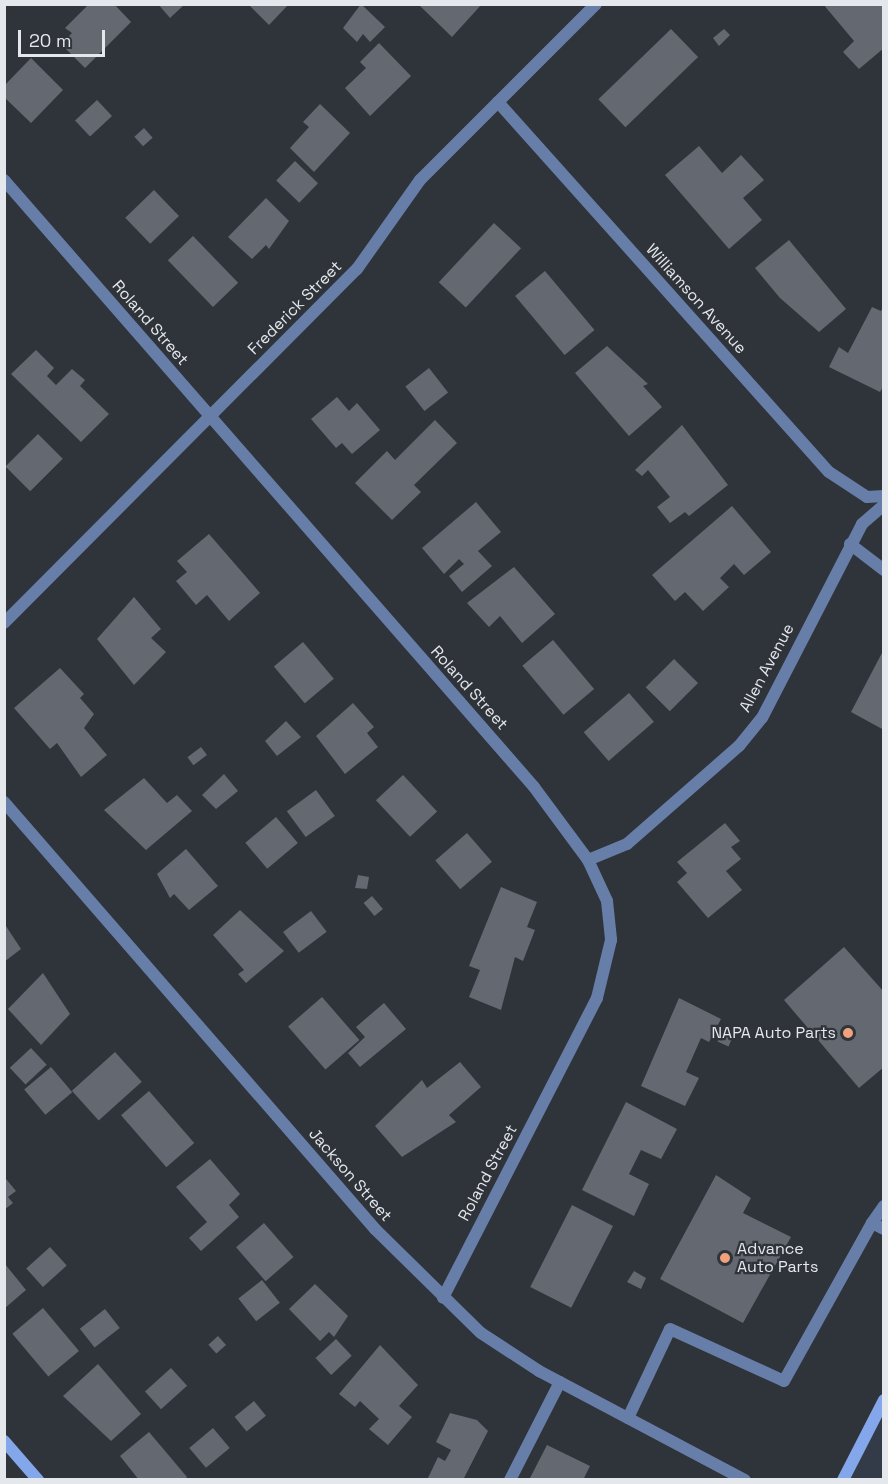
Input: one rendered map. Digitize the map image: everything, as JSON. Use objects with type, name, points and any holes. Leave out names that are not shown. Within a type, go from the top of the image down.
[{"type":"main road","points":[[843,1479],[884,1400]]},
{"type":"main road","points":[[4,1441],[38,1479]]},
{"type":"street","name":"Frederick Street","points":[[4,623],[357,269],[420,180],[596,4]]},
{"type":"street","name":"Williamson Avenue","points":[[498,102],[828,472],[867,497],[884,496]]},
{"type":"street","name":"Roland Street","points":[[4,180],[534,787],[588,860],[607,901],[611,940],[597,998],[443,1298]]},
{"type":"street","name":"Allen Avenue","points":[[588,860],[627,844],[739,746],[762,718],[862,524],[884,505]]},
{"type":"street","points":[[850,544],[884,570]]},
{"type":"street","name":"Jackson Street","points":[[4,802],[375,1229],[481,1334],[560,1382],[745,1479]]},
{"type":"street","points":[[628,1418],[670,1329],[784,1381],[878,1226],[884,1206]]},
{"type":"street","points":[[510,1479],[560,1382]]},
{"type":"shaded area","points":[[883,1400],[883,1479],[843,1479]]},
{"type":"building","points":[[89,4],[114,4],[131,22],[85,68],[61,44],[72,33],[65,28]]},
{"type":"building","points":[[158,4],[185,4],[170,18]]},
{"type":"building","points":[[248,4],[289,4],[269,25]]},
{"type":"building","points":[[361,4],[385,27],[370,42],[363,34],[357,42],[343,28]]},
{"type":"building","points":[[418,4],[482,4],[452,37]]},
{"type":"building","points":[[823,4],[884,4],[884,48],[859,69],[843,52],[854,41]]},
{"type":"building","points":[[671,29],[698,57],[625,127],[598,99]]},
{"type":"building","points":[[724,29],[730,35],[719,46],[713,38]]},
{"type":"building","points":[[379,43],[411,76],[370,116],[345,88],[366,68],[360,62]]},
{"type":"building","points":[[31,58],[63,90],[31,123],[4,97],[4,86]]},
{"type":"building","points":[[97,100],[112,116],[90,137],[75,120]]},
{"type":"building","points":[[320,104],[350,133],[314,172],[290,148],[309,127],[303,122]]},
{"type":"building","points":[[144,128],[153,138],[143,146],[134,137]]},
{"type":"building","points":[[699,146],[722,173],[741,155],[764,180],[743,198],[762,220],[729,249],[665,175]]},
{"type":"building","points":[[295,161],[318,183],[299,203],[276,180]]},
{"type":"building","points":[[154,190],[179,216],[150,244],[125,218]]},
{"type":"building","points":[[266,198],[289,221],[269,249],[266,245],[252,259],[228,237]]},
{"type":"building","points":[[494,223],[521,248],[466,307],[439,282]]},
{"type":"building","points":[[193,236],[238,283],[213,307],[168,260]]},
{"type":"building","points":[[789,240],[846,309],[819,332],[780,298],[755,268]]},
{"type":"building","points":[[545,271],[594,330],[565,355],[515,296]]},
{"type":"building","points":[[884,305],[884,385],[880,392],[829,367],[839,347],[848,353],[872,307],[881,311]]},
{"type":"building","points":[[607,346],[648,384],[643,386],[662,407],[629,436],[575,373]]},
{"type":"building","points":[[36,350],[54,368],[47,376],[56,385],[72,369],[85,380],[80,386],[109,414],[81,442],[11,374]]},
{"type":"building","points":[[429,368],[448,392],[424,411],[405,386]]},
{"type":"building","points":[[337,397],[349,411],[357,403],[380,430],[352,454],[342,443],[336,448],[311,419]]},
{"type":"building","points":[[435,420],[457,443],[414,485],[421,492],[392,520],[355,483],[387,451],[395,460]]},
{"type":"building","points":[[682,425],[728,485],[689,516],[685,512],[670,523],[657,507],[670,497],[648,470],[642,476],[635,470]]},
{"type":"building","points":[[38,434],[63,459],[30,491],[5,467]]},
{"type":"building","points":[[476,502],[501,532],[478,551],[492,566],[462,592],[449,576],[464,564],[459,559],[444,574],[422,548]]},
{"type":"building","points":[[732,506],[771,552],[744,575],[734,564],[720,578],[729,587],[703,611],[685,592],[675,601],[652,575]]},
{"type":"building","points":[[209,534],[260,593],[229,621],[207,595],[196,605],[176,581],[187,572],[177,561]]},
{"type":"building","points":[[514,567],[555,614],[522,643],[500,616],[489,627],[467,603]]},
{"type":"building","points":[[134,597],[161,629],[151,638],[166,652],[134,685],[97,639]]},
{"type":"building","points":[[553,640],[594,689],[563,715],[522,666]]},
{"type":"building","points":[[303,642],[334,679],[305,703],[274,666]]},
{"type":"building","points":[[884,649],[884,730],[851,712]]},
{"type":"building","points":[[674,659],[698,683],[670,711],[646,687]]},
{"type":"building","points":[[60,668],[84,694],[80,698],[94,714],[84,728],[107,755],[81,777],[57,743],[50,749],[14,708]]},
{"type":"building","points":[[629,693],[654,722],[609,761],[584,732]]},
{"type":"building","points":[[353,703],[374,727],[367,733],[378,747],[345,774],[316,736]]},
{"type":"building","points":[[286,721],[301,737],[277,756],[265,741]]},
{"type":"building","points":[[201,747],[207,755],[193,765],[187,757]]},
{"type":"building","points":[[224,774],[238,791],[216,809],[202,795]]},
{"type":"building","points":[[403,775],[437,812],[410,837],[376,800]]},
{"type":"building","points":[[144,778],[167,803],[177,795],[192,811],[146,850],[104,810]]},
{"type":"building","points":[[316,790],[335,816],[306,837],[287,811]]},
{"type":"building","points":[[276,817],[298,843],[267,869],[245,843]]},
{"type":"building","points":[[725,823],[740,841],[731,847],[741,859],[726,871],[742,890],[708,918],[677,882],[687,873],[677,862]]},
{"type":"building","points":[[467,833],[492,862],[460,889],[435,861]]},
{"type":"building","points":[[186,849],[218,886],[189,910],[174,894],[170,898],[157,874]]},
{"type":"building","points":[[358,875],[369,877],[367,889],[355,888]]},
{"type":"building","points":[[501,887],[537,902],[527,927],[535,930],[523,961],[515,957],[501,1010],[469,997],[480,970],[469,966]]},
{"type":"building","points":[[372,896],[383,909],[375,916],[364,903]]},
{"type":"building","points":[[240,910],[284,951],[246,983],[238,974],[244,970],[213,935]]},
{"type":"building","points":[[311,911],[327,932],[299,953],[283,932]]},
{"type":"building","points":[[4,923],[21,949],[4,962]]},
{"type":"building","name":"NAPA Auto Parts","points":[[844,947],[884,992],[884,1067],[859,1088],[784,1000]]},
{"type":"building","points":[[43,973],[70,1014],[41,1045],[8,1009]]},
{"type":"building","points":[[322,997],[359,1040],[325,1070],[288,1027]]},
{"type":"building","points":[[679,998],[721,1019],[709,1042],[701,1038],[686,1072],[699,1078],[685,1106],[641,1086]]},
{"type":"building","points":[[384,1003],[406,1029],[360,1067],[348,1053],[365,1037],[356,1027]]},
{"type":"building","points":[[724,1027],[735,1032],[728,1046],[717,1042]]},
{"type":"building","points":[[31,1048],[47,1065],[25,1085],[10,1068]]},
{"type":"building","points":[[115,1052],[142,1082],[99,1121],[72,1091]]},
{"type":"building","points":[[460,1062],[481,1087],[449,1115],[456,1122],[402,1157],[375,1126],[422,1080],[427,1088]]},
{"type":"building","points":[[51,1067],[72,1092],[45,1115],[24,1089]]},
{"type":"building","points":[[149,1091],[194,1143],[166,1167],[121,1115]]},
{"type":"building","points":[[626,1102],[677,1129],[661,1159],[641,1150],[629,1174],[649,1184],[634,1216],[582,1190]]},
{"type":"building","points":[[210,1159],[240,1194],[229,1205],[239,1217],[201,1251],[189,1238],[207,1222],[176,1187]]},
{"type":"building","name":"Advance Auto Parts","points":[[716,1175],[751,1198],[743,1213],[791,1237],[743,1323],[660,1279]]},
{"type":"building","points":[[6,1179],[16,1191],[8,1197],[13,1203],[4,1210]]},
{"type":"building","points":[[572,1205],[613,1226],[571,1308],[530,1287]]},
{"type":"building","points":[[264,1223],[294,1257],[266,1281],[236,1247]]},
{"type":"building","points":[[50,1247],[67,1266],[43,1287],[26,1268]]},
{"type":"building","points":[[5,1264],[26,1290],[5,1308]]},
{"type":"building","points":[[634,1271],[646,1278],[641,1289],[627,1282]]},
{"type":"building","points":[[262,1280],[280,1303],[256,1321],[238,1298]]},
{"type":"building","points":[[315,1284],[348,1316],[334,1337],[329,1332],[320,1341],[289,1309]]},
{"type":"building","points":[[43,1308],[79,1351],[48,1377],[12,1334]]},
{"type":"building","points":[[105,1309],[120,1328],[95,1348],[80,1329]]},
{"type":"building","points":[[218,1336],[226,1345],[216,1354],[208,1345]]},
{"type":"building","points":[[336,1339],[352,1356],[331,1375],[316,1358]]},
{"type":"building","points":[[380,1345],[418,1385],[399,1406],[412,1417],[388,1445],[369,1429],[379,1419],[360,1401],[355,1407],[339,1394]]},
{"type":"building","points":[[98,1364],[141,1414],[111,1441],[63,1396]]},
{"type":"building","points":[[171,1368],[187,1386],[161,1409],[145,1391]]},
{"type":"building","points":[[254,1401],[266,1416],[247,1431],[235,1417]]},
{"type":"building","points":[[450,1413],[477,1420],[488,1431],[463,1480],[427,1480],[438,1457],[445,1461],[451,1450],[436,1442]]},
{"type":"building","points":[[213,1428],[230,1448],[206,1468],[189,1448]]},
{"type":"building","points":[[149,1432],[187,1477],[184,1480],[139,1480],[120,1456]]},
{"type":"building","points":[[547,1445],[590,1466],[583,1480],[529,1480]]},
{"type":"place","name":"NAPA Auto Parts","points":[[848,1033]]},
{"type":"place","name":"Advance Auto Parts","points":[[725,1258]]}]
